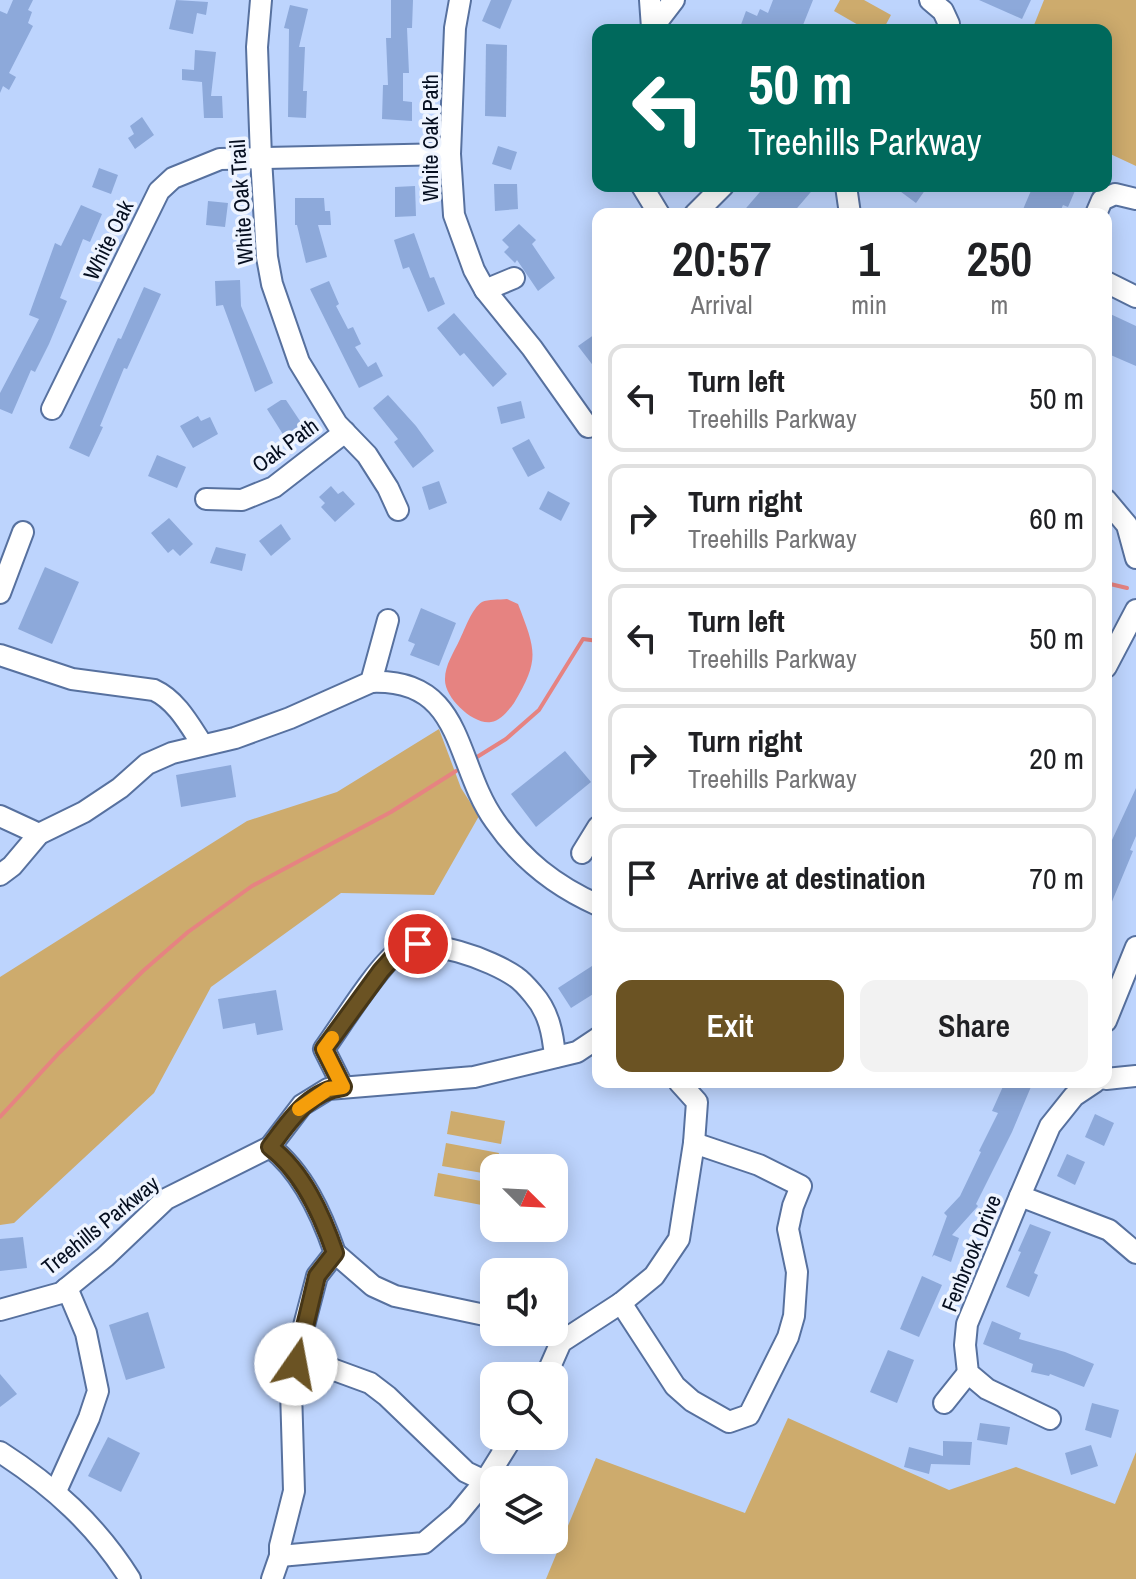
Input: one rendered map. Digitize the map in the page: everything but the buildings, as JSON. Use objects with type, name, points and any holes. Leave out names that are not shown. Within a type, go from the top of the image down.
[{"type":"street","name":"White Oak Trail","points":[[261,0],[257,47],[261,158],[267,257],[272,284],[299,362],[345,432],[367,455],[398,510]]},
{"type":"street","name":"White Oak Path","points":[[460,0],[455,28],[450,154],[454,215],[474,270],[485,290],[532,348],[588,427]]},
{"type":"street","points":[[650,0],[652,24]]},
{"type":"street","points":[[656,24],[674,0]]},
{"type":"street","points":[[930,0],[943,11],[949,24]]},
{"type":"street","name":"White Oak","points":[[52,409],[159,191],[173,178],[220,159],[450,154]]},
{"type":"street","points":[[701,208],[717,192]]},
{"type":"street","points":[[1099,208],[1102,200],[1115,194],[1136,199]]},
{"type":"street","points":[[485,290],[514,278]]},
{"type":"street","points":[[1112,285],[1136,297]]},
{"type":"street","name":"Oak Path","points":[[206,499],[242,500],[274,487],[345,432]]},
{"type":"street","points":[[1112,507],[1127,525],[1136,558]]},
{"type":"street","points":[[0,593],[23,532]]},
{"type":"street","points":[[1112,656],[1136,610]]},
{"type":"street","points":[[371,682],[388,620]]},
{"type":"street","points":[[0,655],[72,679],[154,690],[174,704],[202,744]]},
{"type":"street","points":[[0,875],[12,866],[39,834],[84,812],[120,788],[147,764],[172,753],[235,738],[290,718],[371,682],[405,687],[430,696],[450,720],[472,778],[494,820],[550,880],[592,902]]},
{"type":"street","points":[[0,816],[39,834]]},
{"type":"street","points":[[582,853],[592,837]]},
{"type":"street","points":[[343,1087],[324,1049],[398,952],[418,944],[450,948],[515,976],[535,996],[546,1014],[553,1035],[555,1057]]},
{"type":"street","points":[[1112,1006],[1136,947]]},
{"type":"street","name":"Treehills Parkway","points":[[0,1310],[61,1293],[105,1257],[166,1199],[270,1147],[302,1105],[328,1089],[474,1077],[577,1052],[592,1042]]},
{"type":"street","points":[[1112,1078],[1136,1076]]},
{"type":"street","points":[[568,1330],[621,1303],[654,1276],[679,1239],[697,1102],[684,1088]]},
{"type":"street","name":"Fenbrook Drive","points":[[968,1373],[965,1345],[967,1324],[1050,1126],[1074,1096],[1086,1088]]},
{"type":"street","points":[[621,1303],[675,1386],[692,1401],[729,1422],[749,1415],[788,1337],[794,1316],[797,1272],[788,1229],[801,1186],[759,1165],[694,1143]]},
{"type":"street","points":[[270,1147],[284,1157],[301,1181],[325,1224],[335,1253],[373,1286],[395,1296],[480,1314]]},
{"type":"street","points":[[1020,1196],[1109,1230],[1136,1253]]},
{"type":"street","points":[[272,1579],[294,1491],[291,1390],[301,1337],[317,1276],[335,1253]]},
{"type":"street","points":[[56,1491],[98,1391],[86,1333],[67,1288]]},
{"type":"street","points":[[301,1337],[329,1368],[370,1383],[387,1396],[466,1472],[480,1479]]},
{"type":"street","points":[[944,1403],[968,1373],[987,1389],[1050,1419]]},
{"type":"street","points":[[0,1452],[56,1491],[94,1529],[130,1579]]},
{"type":"street","points":[[280,1556],[424,1543],[457,1515],[480,1487]]},
{"type":"shaded area","points":[[840,0],[864,0],[891,15],[886,24],[857,24],[834,11]]},
{"type":"shaded area","points":[[1044,0],[1136,0],[1136,166],[1112,155],[1112,24],[1034,24]]},
{"type":"shaded area","points":[[507,599],[518,604],[524,620],[532,644],[531,665],[510,709],[498,720],[484,722],[468,714],[454,701],[446,686],[445,674],[478,605],[485,601]]},
{"type":"shaded area","points":[[439,729],[461,788],[479,816],[434,895],[341,893],[211,987],[154,1093],[14,1223],[0,1225],[0,977],[247,821],[337,792]]},
{"type":"shaded area","points":[[451,1111],[505,1121],[501,1144],[447,1134]]},
{"type":"shaded area","points":[[446,1143],[499,1153],[480,1154],[480,1173],[442,1166]]},
{"type":"shaded area","points":[[438,1173],[480,1181],[480,1205],[434,1196]]},
{"type":"shaded area","points":[[788,1418],[949,1490],[1016,1467],[1115,1504],[1136,1452],[1136,1579],[546,1579],[556,1554],[568,1554],[568,1526],[596,1458],[745,1513]]},
{"type":"waterway","points":[[1112,584],[1127,588]]},
{"type":"waterway","points":[[477,757],[506,739],[539,710],[583,639],[592,640]]},
{"type":"waterway","points":[[0,1117],[59,1053],[188,932],[252,886],[391,812],[456,771]]},
{"type":"slow traffic","points":[[299,1109],[328,1089],[343,1087],[324,1049],[332,1038]]},
{"type":"route","points":[[296,1364],[317,1276],[335,1253],[325,1224],[301,1181],[284,1157],[270,1147],[302,1105],[328,1089],[343,1087],[324,1049],[398,952],[418,944]]}]
